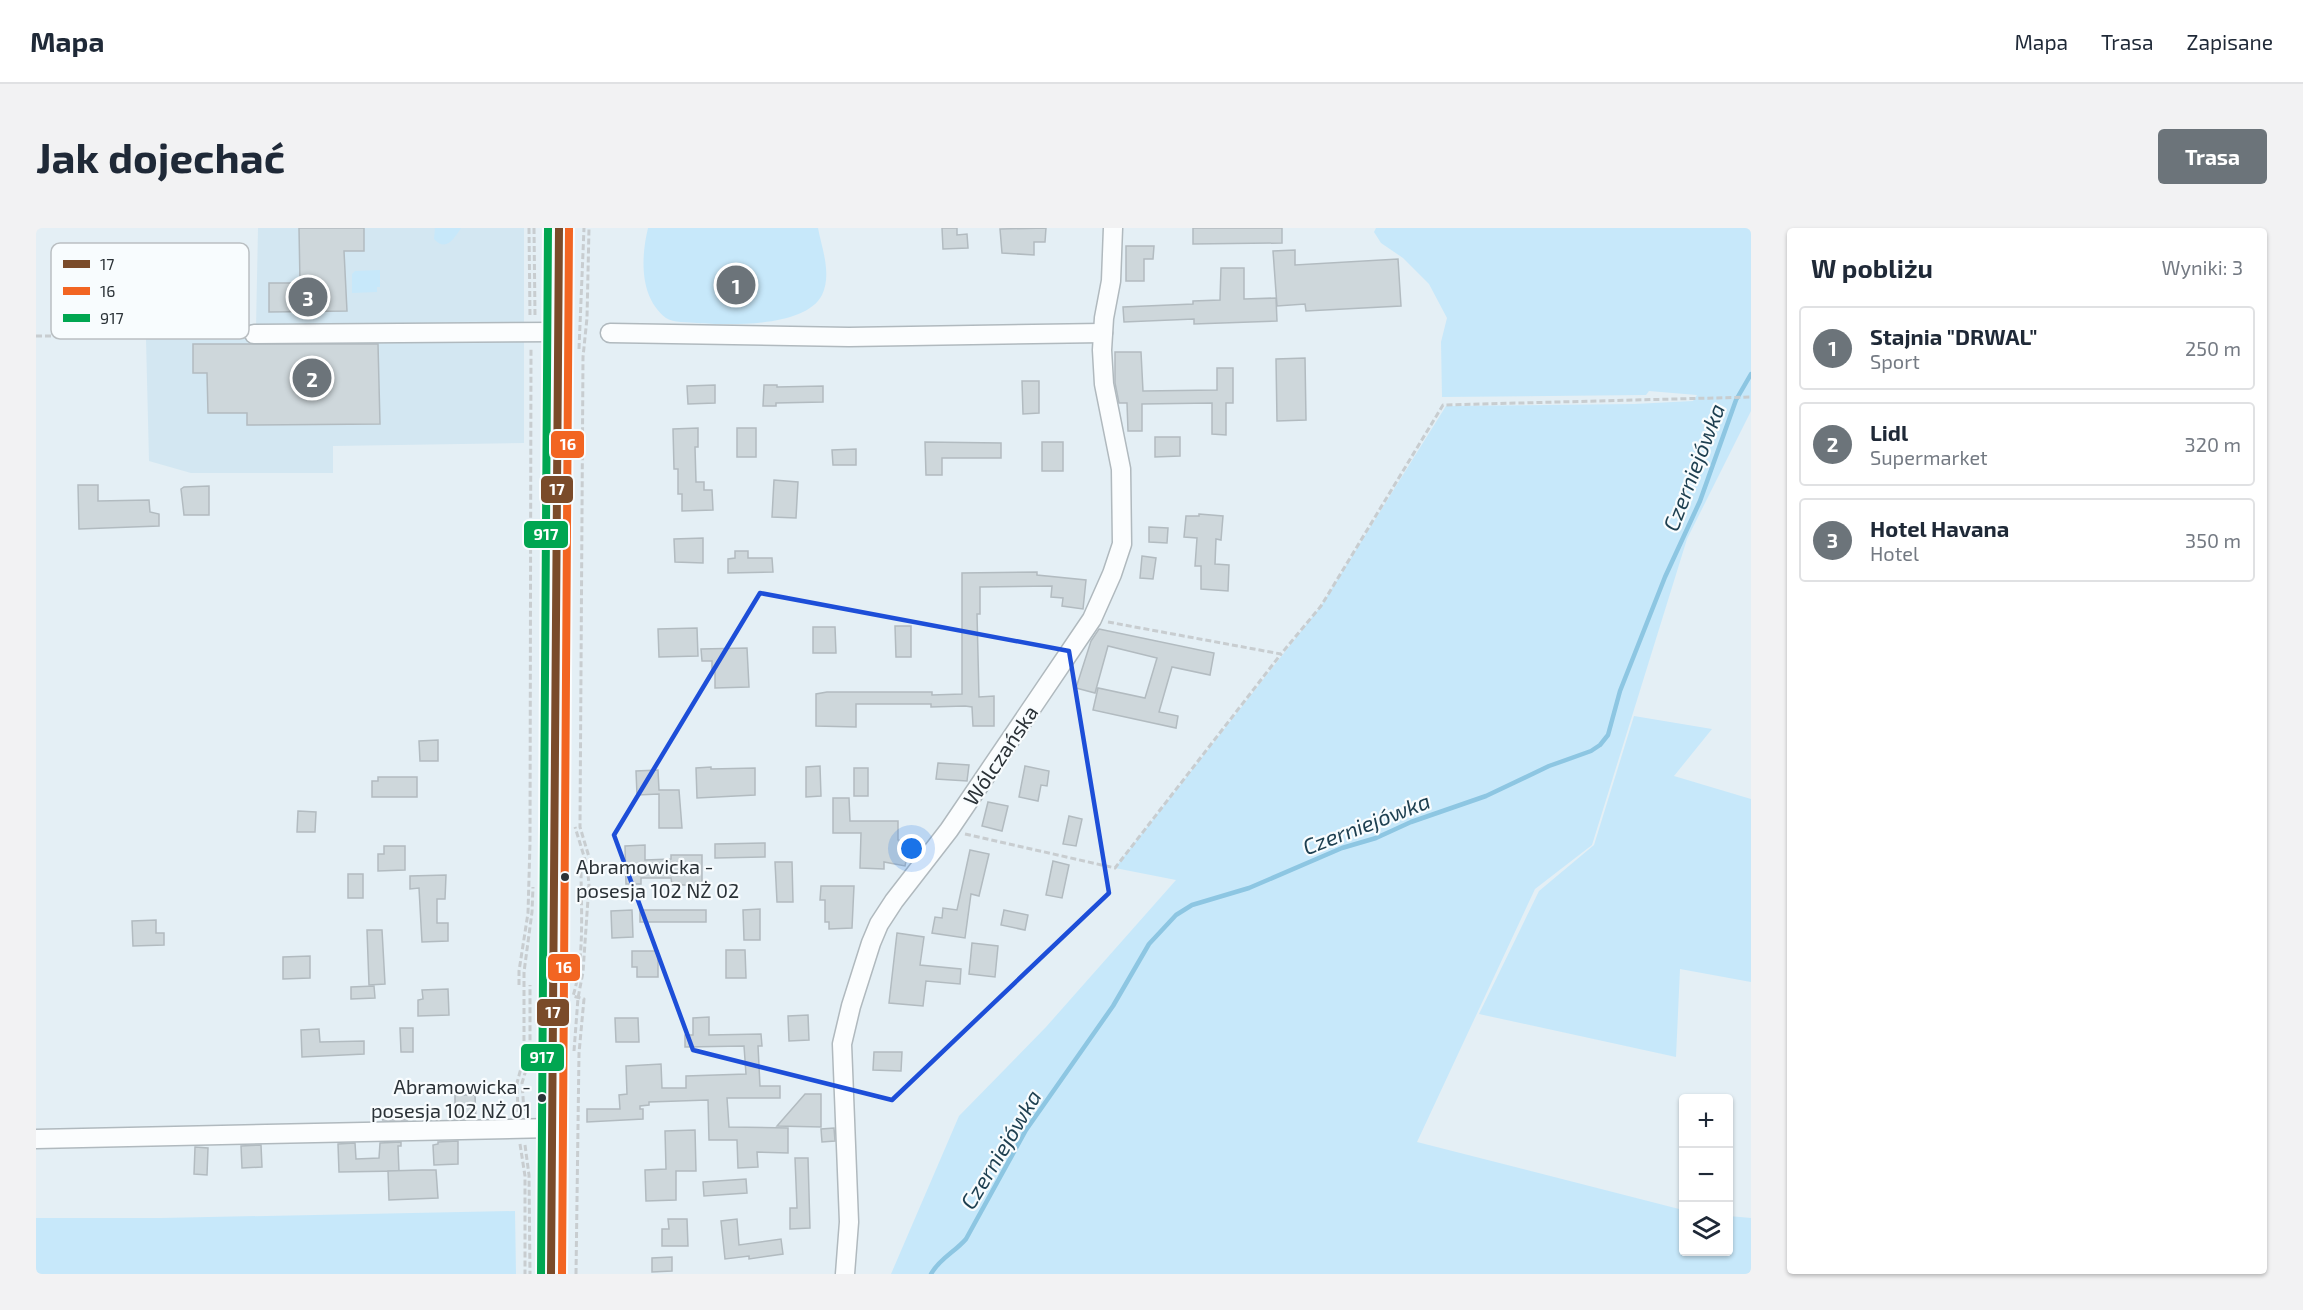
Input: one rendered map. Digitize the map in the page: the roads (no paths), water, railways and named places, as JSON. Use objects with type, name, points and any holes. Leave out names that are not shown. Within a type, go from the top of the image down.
[{"type":"main road","points":[[551,1274],[552,1128],[541,332],[559,228]]},
{"type":"street","name":"Wólczańska","points":[[845,1274],[849,1222],[842,1044],[879,924],[949,830],[1092,619],[1112,574],[1122,544],[1121,469],[1104,384],[1103,333],[1111,281],[1113,228]]},
{"type":"street","points":[[254,334],[541,332]]},
{"type":"street","points":[[610,333],[849,337],[1103,333]]},
{"type":"street","points":[[36,1139],[552,1128]]},
{"type":"waterway","name":"Czerniejówka","points":[[931,1274],[966,1239],[1026,1130],[1113,1006],[1149,944],[1176,915],[1192,905],[1249,888],[1342,848],[1376,838],[1411,822],[1486,796],[1549,766],[1591,751],[1600,745],[1608,735],[1620,691],[1665,577],[1700,501],[1736,400],[1751,374]]},
{"type":"place","name":"Stajnia \"DRWAL\"","points":[[736,285]]},
{"type":"place","name":"Hotel Havana","points":[[308,297]]},
{"type":"place","name":"Lidl","points":[[312,378]]},
{"type":"place","name":"Abramowicka - posesja 102 NŻ 02","points":[[565,877]]},
{"type":"place","name":"Abramowicka - posesja 102 NŻ 01","points":[[542,1098]]}]
